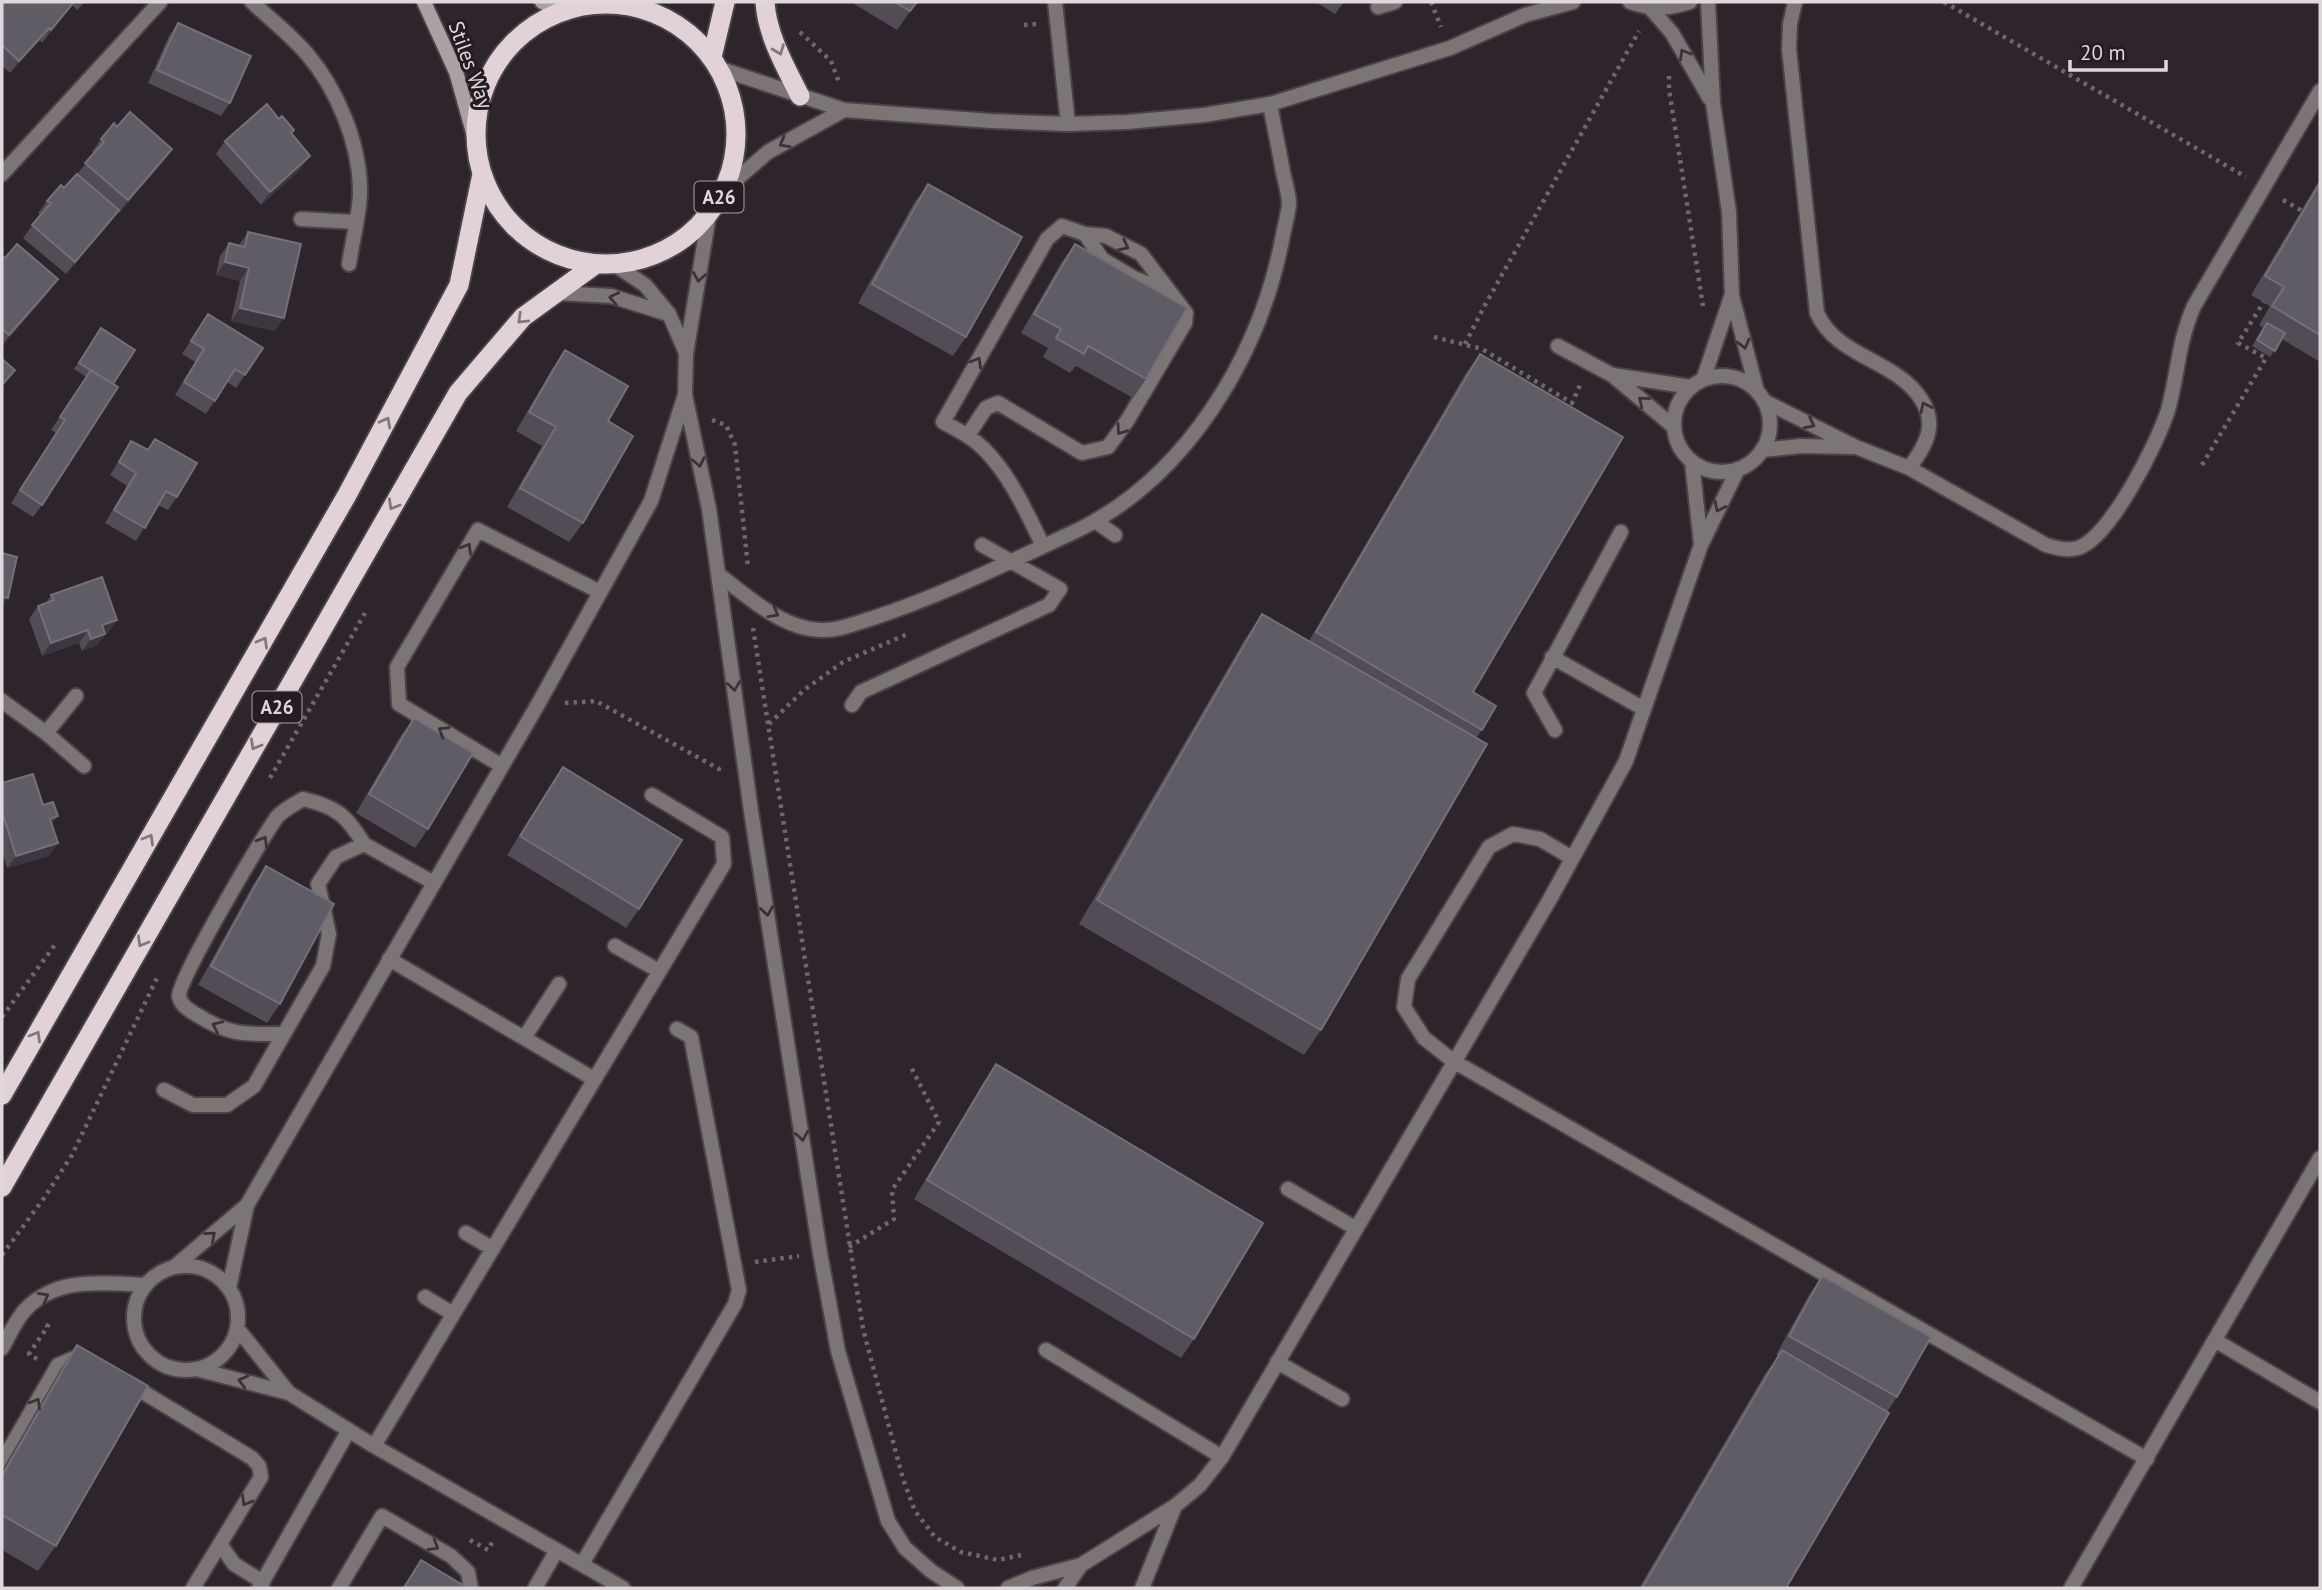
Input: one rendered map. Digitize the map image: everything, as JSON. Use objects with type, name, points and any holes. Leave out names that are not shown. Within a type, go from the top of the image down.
[{"type":"highway","name":"A26","points":[[607,2],[646,9],[682,28],[715,62],[734,107],[735,149],[724,190],[700,224],[667,249],[632,261],[604,263],[556,254],[521,233],[495,202],[482,174],[476,143],[478,109],[488,77],[507,49],[532,26],[562,10],[607,2]]},
{"type":"highway","points":[[715,62],[725,2]]},
{"type":"highway","points":[[765,2],[766,18],[800,96]]},
{"type":"highway","name":"A26","points":[[2,1095],[347,495],[460,285],[482,174]]},
{"type":"highway","name":"A26","points":[[2,1186],[458,393],[523,317],[604,263]]},
{"type":"main road","name":"Stiles Way","points":[[424,2],[456,72],[476,143]]},
{"type":"main road","points":[[542,2],[562,10]]},
{"type":"street","points":[[2,174],[160,2]]},
{"type":"street","points":[[251,2],[307,54],[331,89],[347,125],[358,163],[360,191],[349,264]]},
{"type":"street","points":[[1055,2],[1069,124]]},
{"type":"street","points":[[1378,7],[1395,2]]},
{"type":"street","points":[[1525,15],[1540,2]]},
{"type":"street","points":[[715,62],[800,96],[847,110],[1069,124],[1204,115],[1270,104],[1450,48],[1525,15],[1573,2]]},
{"type":"street","points":[[1630,2],[1651,9],[1672,8],[1690,2]]},
{"type":"street","points":[[1708,2],[1713,103],[1730,212],[1731,296],[1760,396],[1769,413],[1770,426],[1762,450],[1752,462],[1738,469],[1722,472],[1706,469],[1692,462],[1683,452],[1674,427],[1678,405],[1697,384],[1714,347],[1731,296]]},
{"type":"street","points":[[1795,2],[1790,24],[1789,49],[1815,304],[1823,326],[1833,337],[1900,375],[1926,407],[1930,418],[1929,435],[1921,453],[1909,468]]},
{"type":"street","points":[[1651,9],[1672,33],[1713,103]]},
{"type":"street","points":[[1612,375],[1697,384],[1717,376],[1732,377],[1745,382],[1760,396],[1856,447],[1909,468],[2046,545],[2063,550],[2079,547],[2095,538],[2108,524],[2154,445],[2168,409],[2184,329],[2194,306],[2320,90]]},
{"type":"street","points":[[718,574],[769,611],[795,624],[820,630],[841,628],[932,597],[1096,522],[1144,485],[1184,446],[1222,393],[1250,342],[1274,278],[1289,202],[1270,104]]},
{"type":"street","points":[[724,190],[768,152],[847,110]]},
{"type":"street","points":[[710,209],[686,354],[685,395],[709,509],[751,811],[820,1253],[838,1351],[888,1521],[905,1548],[932,1572],[957,1588]]},
{"type":"street","points":[[301,219],[355,222]]},
{"type":"street","points":[[968,435],[986,408],[998,403],[1082,453],[1108,447],[1127,421],[1185,323],[1186,313],[1141,254],[1106,236],[1085,234],[1062,226],[1047,239],[943,422],[968,435],[1002,471],[1043,546]]},
{"type":"street","points":[[1085,234],[1102,259],[1134,278],[1170,293]]},
{"type":"street","points":[[604,263],[645,285],[669,314],[686,354]]},
{"type":"street","points":[[556,293],[611,296],[669,314]]},
{"type":"street","points":[[1558,346],[1612,375],[1674,427]]},
{"type":"street","points":[[229,1288],[247,1205],[537,706],[651,501],[685,395]]},
{"type":"street","points":[[1762,450],[1801,446],[1856,447]]},
{"type":"street","points":[[1692,462],[1701,545]]},
{"type":"street","points":[[1009,1588],[1032,1578],[1081,1565],[1175,1506],[1200,1485],[1222,1457],[1626,761],[1701,545],[1738,469]]},
{"type":"street","points":[[1096,522],[1115,535]]},
{"type":"street","points":[[502,766],[398,704],[397,667],[478,530],[600,592]]},
{"type":"street","points":[[1555,730],[1534,693],[1621,532]]},
{"type":"street","points":[[852,705],[861,692],[1049,605],[1060,589],[982,545]]},
{"type":"street","points":[[1552,657],[1644,709]]},
{"type":"street","points":[[46,733],[76,696]]},
{"type":"street","points":[[2,701],[84,765]]},
{"type":"street","points":[[374,1446],[724,864],[722,837],[652,795]]},
{"type":"street","points":[[284,1034],[238,1034],[218,1028],[184,1007],[179,996],[181,984],[199,948],[279,815],[303,799],[326,804],[349,820],[364,844],[434,883]]},
{"type":"street","points":[[1572,858],[1540,839],[1513,834],[1489,846],[1408,979],[1404,1007],[1424,1038],[1453,1061],[2147,1459]]},
{"type":"street","points":[[164,1090],[193,1105],[227,1105],[254,1086],[323,966],[330,934],[318,884],[336,857],[364,844]]},
{"type":"street","points":[[615,946],[659,971]]},
{"type":"street","points":[[389,960],[594,1079]]},
{"type":"street","points":[[524,1038],[559,984]]},
{"type":"street","points":[[582,1564],[735,1304],[739,1290],[691,1037],[677,1029]]},
{"type":"street","points":[[2071,1588],[2320,1158]]},
{"type":"street","points":[[1288,1189],[1355,1228]]},
{"type":"street","points":[[174,1267],[191,1266],[208,1271],[229,1288],[235,1301],[237,1328],[223,1354],[211,1364],[180,1370],[152,1357],[142,1345],[136,1330],[134,1315],[137,1299],[145,1285],[158,1274],[174,1267],[247,1205]]},
{"type":"street","points":[[466,1233],[493,1249]]},
{"type":"street","points":[[2,1348],[19,1320],[37,1299],[58,1289],[86,1282],[145,1285]]},
{"type":"street","points":[[425,1297],[453,1314]]},
{"type":"street","points":[[237,1328],[289,1394]]},
{"type":"street","points":[[2216,1341],[2320,1402]]},
{"type":"street","points":[[1046,1350],[1222,1457]]},
{"type":"street","points":[[2,1462],[58,1365],[77,1357],[97,1364]]},
{"type":"street","points":[[1277,1362],[1342,1399]]},
{"type":"street","points":[[196,1368],[289,1394],[374,1446],[623,1588]]},
{"type":"street","points":[[118,1377],[252,1458],[259,1466],[261,1477],[193,1588]]},
{"type":"street","points":[[220,1544],[234,1564],[261,1585],[349,1430]]},
{"type":"street","points":[[1142,1588],[1175,1506]]},
{"type":"street","points":[[339,1588],[382,1516],[452,1556],[468,1572],[471,1588]]},
{"type":"street","points":[[535,1588],[557,1550]]},
{"type":"street","points":[[209,1562],[234,1564]]},
{"type":"street","points":[[1065,1588],[1081,1565]]},
{"type":"path","points":[[1944,2],[2316,219]]},
{"type":"path","points":[[1465,344],[1651,9]]},
{"type":"path","points":[[797,29],[831,61],[847,110]]},
{"type":"path","points":[[1672,33],[1669,89],[1699,293],[1714,347]]},
{"type":"path","points":[[2202,465],[2266,358],[2238,343],[2266,298]]},
{"type":"path","points":[[1434,337],[1482,349],[1572,403],[1590,363]]},
{"type":"path","points":[[689,413],[726,425],[735,445],[747,546],[749,597],[849,1247],[863,1329],[904,1479],[915,1511],[935,1537],[961,1552],[998,1560],[1021,1555],[1032,1578]]},
{"type":"path","points":[[268,781],[370,605]]},
{"type":"path","points":[[768,725],[804,690],[843,662],[911,632]]},
{"type":"path","points":[[537,706],[596,701],[719,769],[722,782]]},
{"type":"path","points":[[2,1255],[72,1156],[160,972]]},
{"type":"path","points":[[849,1247],[894,1219],[892,1190],[939,1122],[911,1067]]},
{"type":"path","points":[[734,1265],[804,1255]]},
{"type":"path","points":[[19,1320],[42,1322],[48,1326],[29,1354],[55,1370]]},
{"type":"path","points":[[468,1538],[488,1550],[506,1520]]},
{"type":"building","points":[[2,2],[74,2],[51,30],[49,28],[19,61],[2,45]]},
{"type":"building","points":[[895,2],[917,2],[910,11]]},
{"type":"building","points":[[178,23],[251,56],[230,103],[157,70]]},
{"type":"building","points":[[267,104],[279,119],[282,116],[294,130],[291,133],[310,156],[270,192],[225,141]]},
{"type":"building","points":[[130,112],[172,149],[128,200],[85,163],[104,142],[101,139],[114,123],[117,127]]},
{"type":"building","points":[[77,174],[119,210],[75,262],[32,225],[51,203],[47,201],[61,185],[64,188]]},
{"type":"building","points":[[2320,183],[2320,335],[2272,306],[2284,287],[2265,276]]},
{"type":"building","points":[[928,184],[1022,237],[966,337],[872,284]]},
{"type":"building","points":[[248,232],[301,244],[284,318],[240,308],[249,268],[225,262],[229,243],[245,247]]},
{"type":"building","points":[[17,244],[58,279],[9,335],[2,329],[2,256],[5,258]]},
{"type":"building","points":[[1075,244],[1187,308],[1146,379],[1088,346],[1084,354],[1056,338],[1061,329],[1034,314]]},
{"type":"building","points":[[208,314],[263,348],[245,375],[235,369],[215,401],[184,382],[204,349],[191,341]]},
{"type":"building","points":[[2267,323],[2285,333],[2275,351],[2257,340]]},
{"type":"building","points":[[101,328],[135,350],[113,384],[79,363]]},
{"type":"building","points":[[565,350],[628,386],[608,421],[633,436],[583,523],[520,488],[556,427],[529,412]]},
{"type":"building","points":[[1480,354],[1623,437],[1473,692],[1496,706],[1482,730],[1316,632]]},
{"type":"building","points":[[2,359],[15,370],[2,385]]},
{"type":"building","points":[[91,370],[118,387],[42,505],[20,490],[65,420],[60,417]]},
{"type":"building","points":[[155,439],[197,463],[177,497],[166,491],[145,528],[114,510],[136,473],[119,462],[131,441],[148,450]]},
{"type":"building","points":[[2,553],[17,557],[8,598],[2,597]]},
{"type":"building","points":[[102,577],[117,620],[102,625],[105,634],[91,639],[88,630],[51,643],[38,606],[54,600],[51,595]]},
{"type":"building","points":[[1262,614],[1487,744],[1321,1030],[1097,900]]},
{"type":"building","points":[[414,718],[473,753],[428,829],[369,794]]},
{"type":"building","points":[[563,767],[682,840],[639,909],[520,836]]},
{"type":"building","points":[[33,774],[43,805],[53,802],[58,816],[50,819],[58,843],[16,856],[2,811],[2,783]]},
{"type":"building","points":[[266,866],[334,904],[280,1004],[211,966]]},
{"type":"building","points":[[996,1064],[1263,1223],[1194,1339],[927,1180]]},
{"type":"building","points":[[1822,1276],[1931,1337],[1897,1397],[1789,1336]]},
{"type":"building","points":[[77,1345],[148,1386],[56,1546],[2,1515],[2,1476]]},
{"type":"building","points":[[1782,1350],[1889,1413],[1786,1588],[1642,1588]]},
{"type":"building","points":[[421,1560],[466,1587],[404,1588]]}]
